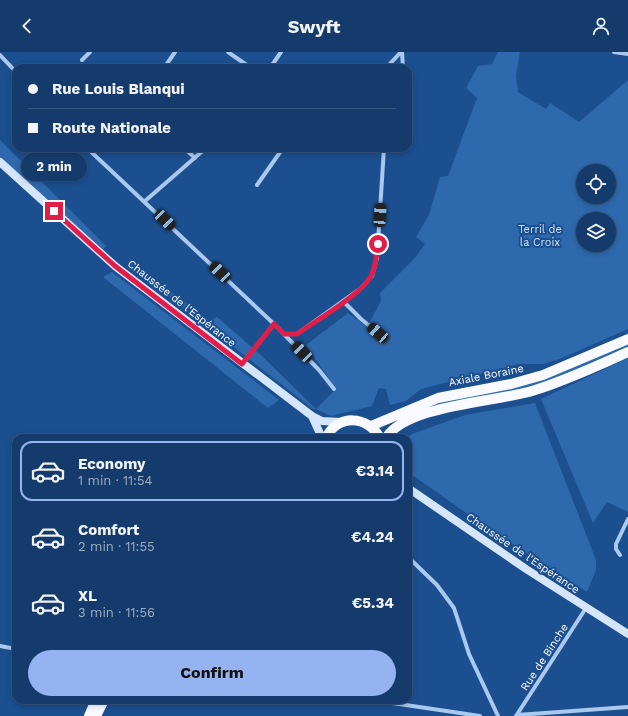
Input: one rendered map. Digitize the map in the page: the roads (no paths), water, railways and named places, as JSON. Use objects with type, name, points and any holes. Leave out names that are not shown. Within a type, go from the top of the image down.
[{"type":"highway","name":"Axiale Boraine","points":[[371,426],[438,398],[511,384],[538,376],[628,339]]},
{"type":"highway","points":[[391,434],[402,424],[421,416],[450,407],[532,391],[628,352]]},
{"type":"highway","points":[[328,434],[341,422],[356,420],[371,426],[377,434]]},
{"type":"highway","points":[[88,716],[94,704]]},
{"type":"highway","points":[[96,716],[102,704]]},
{"type":"main road","name":"Chaussée de l'Espérance","points":[[0,162],[115,266],[312,416]]},
{"type":"main road","points":[[312,416],[322,421],[341,422]]},
{"type":"main road","points":[[312,416],[320,434]]},
{"type":"main road","name":"Chaussée de l'Espérance","points":[[412,491],[586,608],[628,634]]},
{"type":"street","points":[[82,60],[90,52]]},
{"type":"street","points":[[167,64],[175,52]]},
{"type":"street","points":[[228,52],[245,64]]},
{"type":"street","points":[[273,64],[281,52]]},
{"type":"street","points":[[390,64],[401,52]]},
{"type":"street","points":[[401,52],[402,64]]},
{"type":"street","points":[[614,52],[628,54]]},
{"type":"street","points":[[0,55],[12,68]]},
{"type":"street","points":[[91,152],[274,324],[319,370],[334,389]]},
{"type":"street","points":[[188,152],[195,158]]},
{"type":"street","points":[[145,201],[202,152]]},
{"type":"street","points":[[257,184],[280,152]]},
{"type":"street","points":[[284,334],[297,334],[344,302],[366,283],[377,258],[384,152]]},
{"type":"street","points":[[344,302],[360,319],[378,333]]},
{"type":"street","points":[[242,364],[274,324]]},
{"type":"street","points":[[620,555],[616,549],[616,544],[628,518]]},
{"type":"street","points":[[412,561],[437,585],[454,608],[475,667],[498,716]]},
{"type":"street","name":"Rue de Binche","points":[[517,716],[586,608]]},
{"type":"street","points":[[0,646],[12,648]]},
{"type":"street","points":[[399,704],[480,716]]},
{"type":"street","points":[[517,716],[628,707]]},
{"type":"park label","name":"Terril de la Croix","points":[[540,235]]}]
